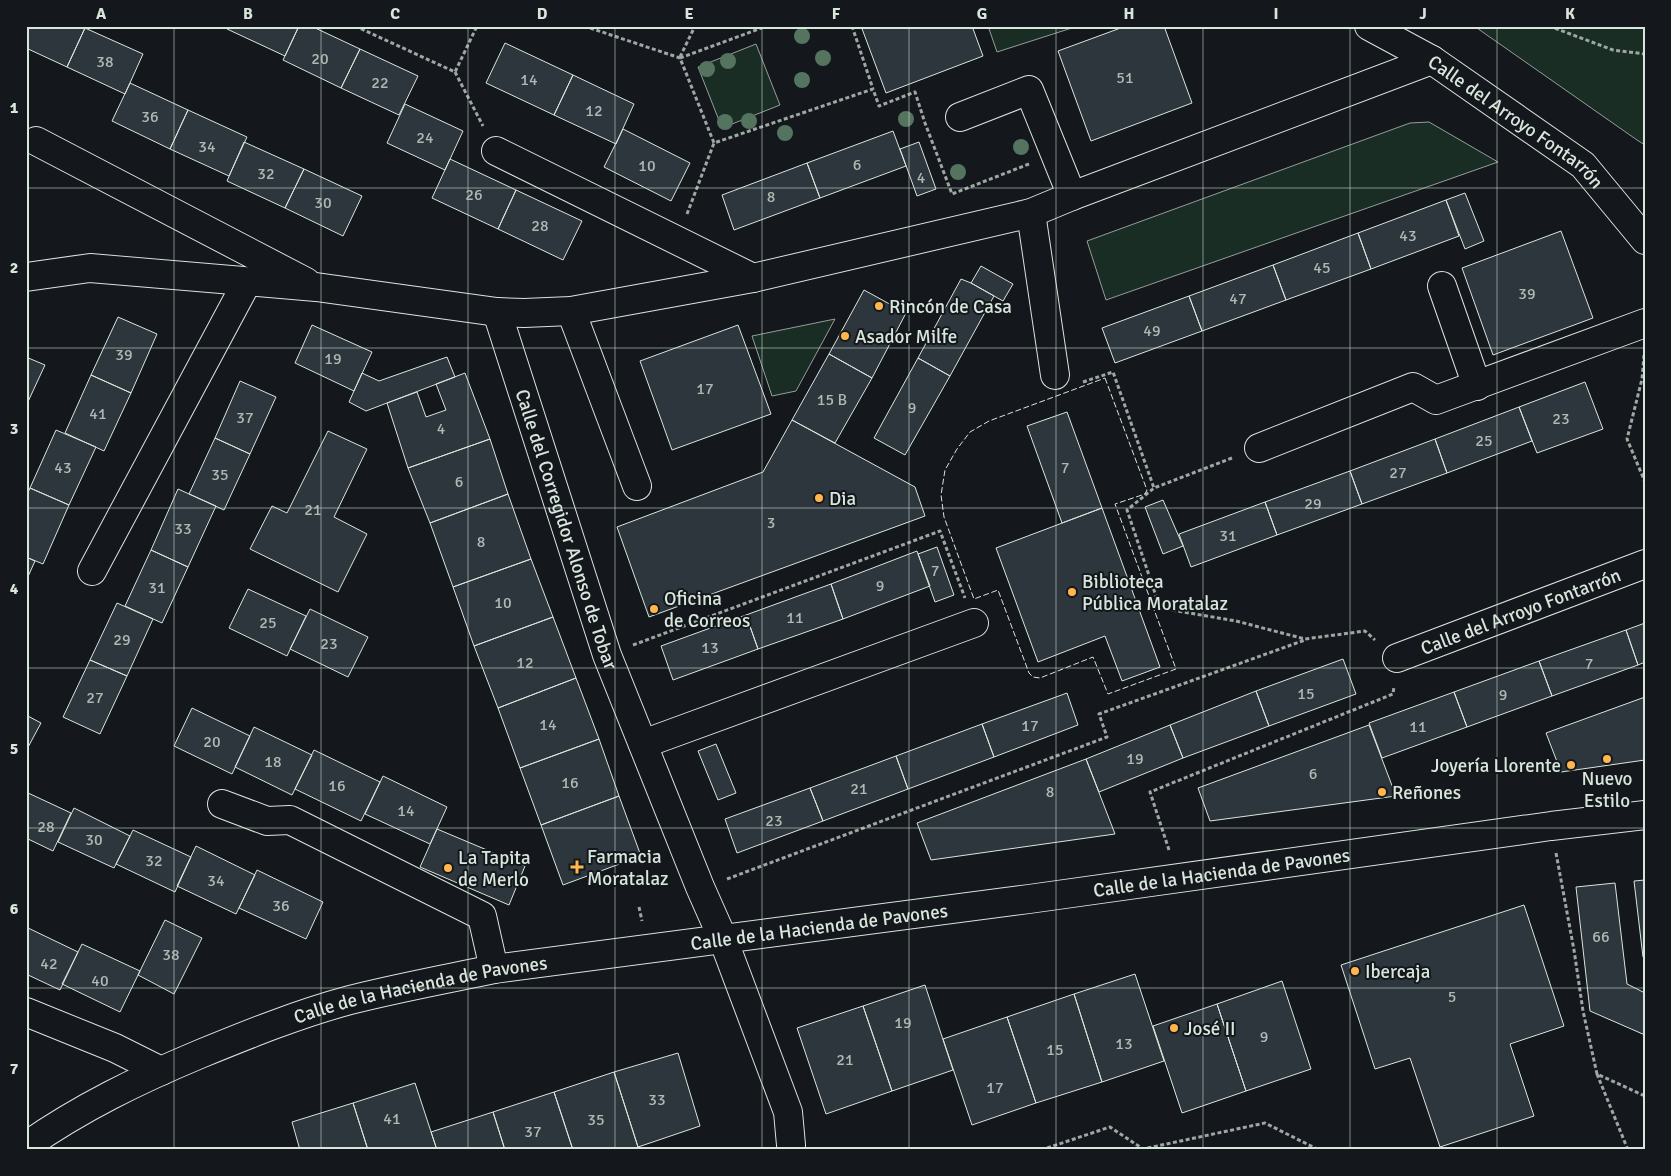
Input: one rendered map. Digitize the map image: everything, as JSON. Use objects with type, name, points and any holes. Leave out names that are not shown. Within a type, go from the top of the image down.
[{"type":"street","name":"Calle del Arroyo Fontarrón","points":[[1369,26],[1432,60],[1583,165],[1645,240]]},
{"type":"street","points":[[26,277],[90,268],[316,288],[497,312],[571,311],[753,278],[1031,213],[1432,60]]},
{"type":"street","points":[[960,117],[1028,90],[1072,196]]},
{"type":"street","points":[[36,141],[316,288]]},
{"type":"street","points":[[496,151],[753,278]]},
{"type":"street","points":[[1031,213],[1055,375]]},
{"type":"street","points":[[92,571],[247,282]]},
{"type":"street","points":[[1442,286],[1478,386]]},
{"type":"street","points":[[571,311],[637,486]]},
{"type":"street","name":"Calle del Corregidor Alonso de Tobar","points":[[497,312],[607,655],[700,887],[723,939],[788,1112],[791,1145]]},
{"type":"street","points":[[1259,448],[1413,387],[1436,400],[1645,323]]},
{"type":"street","name":"Calle del Arroyo Fontarrón","points":[[1397,658],[1645,564]]},
{"type":"street","points":[[643,744],[974,623]]},
{"type":"street","points":[[222,804],[267,821],[290,820],[482,916],[494,969]]},
{"type":"street","name":"Calle de la Hacienda de Pavones","points":[[26,1146],[106,1097],[161,1071],[258,1030],[350,1000],[494,969],[1029,899],[1645,814]]},
{"type":"street","points":[[26,1012],[115,1048],[161,1071]]},
{"type":"path","points":[[355,26],[454,72],[496,151]]},
{"type":"path","points":[[454,72],[477,26]]},
{"type":"path","points":[[584,26],[680,58],[767,26]]},
{"type":"path","points":[[676,240],[714,142],[680,58],[694,26]]},
{"type":"path","points":[[852,26],[879,106],[915,92],[952,194],[1029,164]]},
{"type":"path","points":[[1549,26],[1614,50],[1645,54]]},
{"type":"path","points":[[714,142],[873,90]]},
{"type":"path","points":[[1644,354],[1642,379],[1627,439],[1645,482]]},
{"type":"path","points":[[1055,375],[1062,389],[1113,372],[1154,488]]},
{"type":"path","points":[[1259,448],[1154,488],[1127,510],[1160,608],[1236,622],[1305,639]]},
{"type":"path","points":[[607,655],[940,531],[974,623]]},
{"type":"path","points":[[723,880],[1107,737],[1099,714],[1305,639],[1365,631],[1397,658],[1393,694],[1150,792],[1179,878]]},
{"type":"path","points":[[1551,826],[1574,950],[1583,1011],[1597,1074],[1628,1150]]},
{"type":"path","points":[[639,907],[643,926]]},
{"type":"path","points":[[1597,1074],[1645,1096]]},
{"type":"path","points":[[1041,1150],[1110,1126],[1143,1149],[1265,1123],[1319,1150]]},
{"type":"green space","points":[[988,26],[1078,26],[997,52]]},
{"type":"green space","points":[[1474,26],[1645,26],[1645,145],[1637,140]]},
{"type":"green space","points":[[756,44],[780,105],[722,128],[698,67]]},
{"type":"green space","points":[[1429,122],[1498,162],[1106,300],[1087,241],[1410,123]]},
{"type":"green space","points":[[835,319],[796,391],[772,396],[752,336]]},
{"type":"building","points":[[26,26],[82,26],[85,28],[67,67],[26,48]]},
{"type":"building","points":[[228,26],[299,26],[285,56],[227,29]]},
{"type":"building","points":[[299,26],[311,26],[360,49],[341,88],[283,60]]},
{"type":"building","points":[[861,26],[972,26],[983,56],[886,93]]},
{"type":"building","points":[[1126,26],[1164,26],[1192,103],[1091,141],[1058,51]]},
{"type":"building","points":[[85,28],[143,54],[125,94],[67,67]]},
{"type":"building","points":[[505,43],[573,75],[554,115],[486,83]]},
{"type":"building","points":[[360,49],[418,76],[399,115],[341,88]]},
{"type":"building","points":[[573,75],[634,104],[616,144],[554,115]]},
{"type":"building","points":[[130,83],[188,110],[170,149],[112,121]]},
{"type":"building","points":[[405,104],[463,131],[445,170],[387,143]]},
{"type":"building","points":[[188,110],[247,137],[229,176],[170,149]]},
{"type":"building","points":[[623,129],[690,163],[671,201],[604,167]]},
{"type":"building","points":[[893,131],[906,166],[820,198],[807,163]]},
{"type":"building","points":[[244,142],[304,169],[285,208],[227,181]]},
{"type":"building","points":[[919,142],[936,189],[917,196],[900,149]]},
{"type":"building","points":[[450,159],[516,190],[498,229],[432,198]]},
{"type":"building","points":[[807,163],[820,198],[734,230],[722,195]]},
{"type":"building","points":[[304,169],[362,196],[343,236],[285,208]]},
{"type":"building","points":[[516,190],[582,221],[563,260],[498,229]]},
{"type":"building","points":[[1465,193],[1484,241],[1465,249],[1446,200]]},
{"type":"building","points":[[1446,200],[1459,236],[1371,269],[1358,233]]},
{"type":"building","points":[[1561,231],[1593,318],[1493,355],[1462,268]]},
{"type":"building","points":[[1358,233],[1371,269],[1286,300],[1273,265]]},
{"type":"building","points":[[1273,265],[1286,300],[1202,331],[1189,296]]},
{"type":"building","points":[[981,266],[1013,284],[1003,301],[971,283]]},
{"type":"building","points":[[961,279],[994,296],[950,376],[918,358]]},
{"type":"building","points":[[864,290],[906,313],[872,378],[829,354]]},
{"type":"building","points":[[1189,296],[1202,331],[1115,363],[1102,328]]},
{"type":"building","points":[[118,317],[157,334],[131,393],[91,375]]},
{"type":"building","points":[[312,325],[372,352],[354,391],[295,363]]},
{"type":"building","points":[[738,325],[771,414],[672,450],[640,361]]},
{"type":"building","points":[[829,354],[872,378],[835,443],[792,420]]},
{"type":"building","points":[[26,357],[45,365],[26,406]]},
{"type":"building","points":[[447,357],[455,377],[366,411],[349,402],[362,373],[379,381]]},
{"type":"building","points":[[918,358],[950,376],[905,455],[874,438]]},
{"type":"building","points":[[465,373],[490,439],[408,468],[387,403],[417,392],[426,417],[446,410],[436,384]]},
{"type":"building","points":[[91,375],[131,393],[104,451],[65,433]]},
{"type":"building","points":[[240,381],[276,397],[250,454],[215,438]]},
{"type":"building","points":[[1585,382],[1603,429],[1537,453],[1519,407]]},
{"type":"building","points":[[1519,407],[1532,441],[1447,473],[1435,439]]},
{"type":"building","points":[[1067,412],[1102,508],[1062,523],[1027,426]]},
{"type":"building","points":[[792,420],[915,487],[925,516],[649,617],[617,527],[763,472]]},
{"type":"building","points":[[56,430],[96,447],[69,505],[30,488]]},
{"type":"building","points":[[328,431],[367,449],[334,517],[367,534],[338,592],[250,549],[272,506],[287,513]]},
{"type":"building","points":[[215,438],[250,454],[224,510],[189,494]]},
{"type":"building","points":[[490,439],[508,494],[430,523],[408,468]]},
{"type":"building","points":[[1435,439],[1447,473],[1362,504],[1350,471]]},
{"type":"building","points":[[1350,471],[1362,504],[1277,535],[1265,502]]},
{"type":"building","points":[[30,488],[69,505],[43,564],[26,557],[26,497]]},
{"type":"building","points":[[178,489],[216,506],[188,567],[151,550]]},
{"type":"building","points":[[508,494],[531,559],[453,587],[430,523]]},
{"type":"building","points":[[1163,500],[1183,546],[1163,554],[1145,507]]},
{"type":"building","points":[[1265,502],[1277,535],[1191,567],[1179,534]]},
{"type":"building","name":"Biblioteca Pública Moratalaz","points":[[1102,508],[1160,667],[1122,681],[1105,636],[1038,662],[996,548]]},
{"type":"building","points":[[937,547],[954,595],[935,602],[918,554]]},
{"type":"building","points":[[151,550],[188,567],[162,623],[125,606]]},
{"type":"building","points":[[917,551],[930,586],[843,619],[831,584]]},
{"type":"building","points":[[26,557],[35,561],[26,581]]},
{"type":"building","points":[[531,559],[553,617],[474,646],[453,587]]},
{"type":"building","points":[[831,584],[843,619],[758,649],[746,615]]},
{"type":"building","points":[[248,589],[306,616],[287,656],[229,628]]},
{"type":"building","points":[[117,603],[153,619],[127,676],[90,660]]},
{"type":"building","points":[[310,609],[368,637],[348,677],[290,649]]},
{"type":"building","points":[[746,615],[758,649],[673,680],[661,646]]},
{"type":"building","points":[[553,617],[576,678],[498,708],[474,646]]},
{"type":"building","points":[[1645,623],[1645,662],[1638,665],[1626,630]]},
{"type":"building","points":[[1626,630],[1638,665],[1552,696],[1539,661]]},
{"type":"building","points":[[1343,659],[1356,694],[1269,726],[1256,691]]},
{"type":"building","points":[[90,660],[127,676],[100,734],[63,717]]},
{"type":"building","points":[[1539,661],[1552,696],[1467,727],[1454,692]]},
{"type":"building","points":[[576,678],[599,739],[520,768],[498,708]]},
{"type":"building","points":[[1256,691],[1269,726],[1183,758],[1170,725]]},
{"type":"building","points":[[1454,692],[1467,727],[1382,758],[1369,723]]},
{"type":"building","points":[[1067,693],[1078,725],[994,757],[982,724]]},
{"type":"building","points":[[1645,697],[1645,760],[1561,772],[1546,733]]},
{"type":"building","points":[[192,708],[250,736],[232,774],[174,746]]},
{"type":"building","points":[[26,715],[41,723],[26,751]]},
{"type":"building","points":[[982,724],[994,757],[908,789],[896,756]]},
{"type":"building","points":[[1170,725],[1183,758],[1099,792],[1086,759]]},
{"type":"building","points":[[1369,725],[1396,796],[1210,821],[1198,788]]},
{"type":"building","points":[[254,727],[312,755],[292,795],[235,767]]},
{"type":"building","points":[[599,739],[619,796],[541,825],[520,768]]},
{"type":"building","points":[[716,744],[736,793],[718,800],[698,751]]},
{"type":"building","points":[[314,750],[380,782],[361,821],[295,789]]},
{"type":"building","points":[[896,756],[908,789],[823,821],[810,788]]},
{"type":"building","points":[[1086,759],[1115,834],[931,860],[917,823]]},
{"type":"building","points":[[383,776],[447,807],[430,844],[365,814]]},
{"type":"building","points":[[810,788],[823,821],[737,853],[725,819]]},
{"type":"building","points":[[26,792],[71,813],[53,851],[26,838]]},
{"type":"building","points":[[619,796],[641,856],[563,885],[541,825]]},
{"type":"building","points":[[74,808],[130,836],[114,868],[58,842]]},
{"type":"building","points":[[437,829],[525,866],[509,905],[420,867]]},
{"type":"building","points":[[133,830],[191,857],[175,892],[116,864]]},
{"type":"building","points":[[196,846],[255,875],[236,914],[177,886]]},
{"type":"building","points":[[257,870],[323,902],[306,939],[239,908]]},
{"type":"building","points":[[1645,880],[1645,958],[1643,957],[1634,881]]},
{"type":"building","points":[[1615,883],[1627,984],[1645,993],[1645,1035],[1590,1011],[1576,887]]},
{"type":"building","points":[[1524,905],[1564,1026],[1510,1044],[1534,1116],[1440,1147],[1410,1058],[1375,1069],[1341,965]]},
{"type":"building","points":[[165,920],[202,938],[174,994],[138,975]]},
{"type":"building","points":[[26,927],[78,952],[60,990],[26,974]]},
{"type":"building","points":[[82,944],[140,971],[120,1012],[62,984]]},
{"type":"building","points":[[1135,974],[1164,1061],[1102,1082],[1074,994]]},
{"type":"building","points":[[1282,981],[1311,1069],[1246,1091],[1217,1004]]},
{"type":"building","points":[[925,985],[953,1070],[892,1091],[863,1006]]},
{"type":"building","points":[[1074,994],[1102,1082],[1036,1103],[1007,1017]]},
{"type":"building","points":[[1217,1004],[1246,1091],[1182,1113],[1153,1026]]},
{"type":"building","points":[[863,1006],[892,1091],[826,1114],[797,1028]]},
{"type":"building","points":[[1007,1017],[1036,1103],[972,1125],[943,1039]]},
{"type":"building","points":[[678,1053],[700,1126],[638,1147],[614,1072]]},
{"type":"building","points":[[614,1072],[638,1147],[628,1150],[573,1150],[554,1092]]},
{"type":"building","points":[[415,1083],[437,1150],[368,1150],[353,1103]]},
{"type":"building","points":[[554,1092],[573,1150],[505,1150],[493,1112]]},
{"type":"building","points":[[353,1103],[368,1150],[300,1150],[292,1122]]},
{"type":"building","points":[[493,1112],[505,1150],[437,1150],[431,1132]]},
{"type":"fence","points":[[1105,378],[1147,490],[1145,494],[1115,504],[1176,669],[1108,694],[1093,657],[1040,678],[1033,677],[1029,673],[998,590],[974,599],[944,517],[941,495],[945,470],[957,449],[970,432],[989,421],[1105,378]]},
{"type":"place","name":"Rincón de Casa","points":[[879,306]]},
{"type":"place","name":"Asador Milfe","points":[[845,336]]},
{"type":"place","name":"Dia","points":[[819,498]]},
{"type":"place","name":"Biblioteca Pública Moratalaz","points":[[1072,592]]},
{"type":"place","name":"Oficina de Correos","points":[[654,609]]},
{"type":"place","name":"Nuevo Estilo","points":[[1607,759]]},
{"type":"place","name":"Joyería Llorente","points":[[1571,765]]},
{"type":"place","name":"Reñones","points":[[1382,792]]},
{"type":"place","name":"Farmacia Moratalaz","points":[[577,867]]},
{"type":"place","name":"La Tapita de Merlo","points":[[448,868]]},
{"type":"place","name":"Ibercaja","points":[[1355,971]]},
{"type":"place","name":"José II","points":[[1174,1028]]}]
